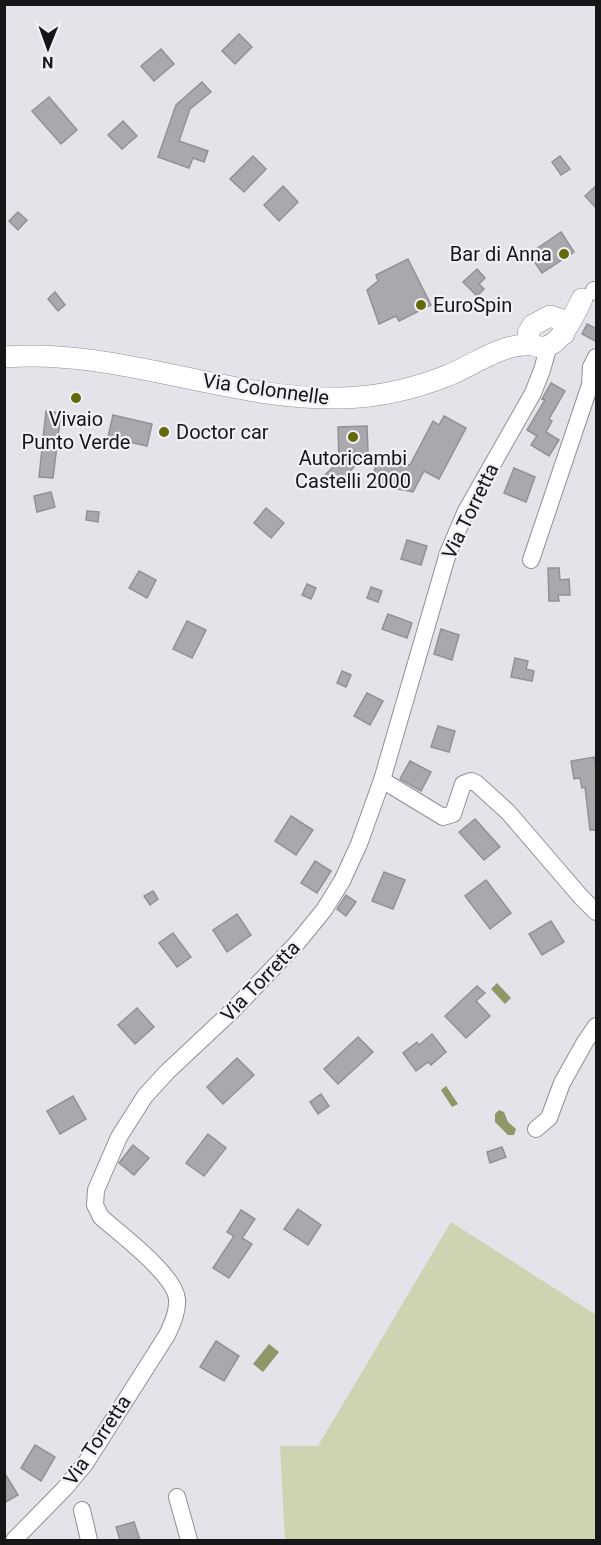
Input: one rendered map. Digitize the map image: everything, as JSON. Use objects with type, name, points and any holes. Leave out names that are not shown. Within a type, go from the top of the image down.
[{"type":"main road","name":"Via Colonnelle","points":[[538,340],[533,325],[592,292]]},
{"type":"main road","name":"Via Colonnelle","points":[[4,357],[42,356],[87,359],[277,394],[342,398],[379,395],[404,390],[450,374],[497,351],[538,340],[592,292]]},
{"type":"street","name":"Via Torretta","points":[[14,1540],[85,1464],[167,1335],[176,1314],[176,1296],[168,1278],[96,1209],[96,1190],[119,1137],[151,1088],[231,1012],[316,921],[337,890],[350,863],[382,780],[448,553],[466,510],[533,393],[542,370],[538,340]]},
{"type":"street","points":[[531,560],[590,385],[591,367],[597,357]]},
{"type":"street","points":[[382,780],[443,817],[453,814],[463,784],[471,781],[476,783],[508,812],[580,897],[597,912]]},
{"type":"street","points":[[536,1129],[549,1118],[562,1083],[585,1042],[597,1026]]},
{"type":"street","points":[[177,1497],[189,1540]]},
{"type":"street","points":[[82,1510],[89,1540]]},
{"type":"shaded area","points":[[497,983],[511,998],[505,1004],[491,989]]},
{"type":"shaded area","points":[[446,1086],[458,1104],[452,1107],[441,1090]]},
{"type":"shaded area","points":[[499,1110],[504,1112],[508,1122],[516,1129],[514,1135],[508,1135],[495,1122],[495,1114]]},
{"type":"shaded area","points":[[451,1222],[596,1315],[596,1540],[285,1540],[280,1446],[318,1446]]},
{"type":"shaded area","points":[[269,1344],[279,1352],[263,1372],[253,1364]]},
{"type":"building","points":[[239,34],[252,47],[235,64],[222,51]]},
{"type":"building","points":[[161,49],[174,64],[154,81],[141,66]]},
{"type":"building","points":[[202,82],[211,92],[190,109],[179,141],[208,151],[204,162],[193,158],[189,168],[158,157],[176,105]]},
{"type":"building","points":[[49,97],[77,130],[61,144],[32,111]]},
{"type":"building","points":[[123,121],[137,136],[122,149],[108,135]]},
{"type":"building","points":[[253,156],[266,169],[244,192],[230,179]]},
{"type":"building","points":[[560,156],[570,169],[561,175],[552,162]]},
{"type":"building","points":[[597,185],[597,209],[585,196]]},
{"type":"building","points":[[283,186],[298,202],[279,221],[264,205]]},
{"type":"building","points":[[18,212],[27,220],[18,230],[9,221]]},
{"type":"building","points":[[561,232],[574,252],[542,273],[529,254]]},
{"type":"building","points":[[408,259],[431,305],[399,321],[396,316],[379,324],[367,290],[378,281],[376,275]]},
{"type":"building","points":[[477,269],[485,278],[479,284],[484,289],[477,296],[463,282]]},
{"type":"building","points":[[55,292],[65,305],[58,311],[48,299]]},
{"type":"building","points":[[587,324],[597,329],[597,342],[582,334]]},
{"type":"building","points":[[551,383],[565,391],[549,419],[552,421],[546,432],[559,440],[549,456],[531,445],[537,436],[527,430],[545,400],[542,399]]},
{"type":"building","points":[[46,411],[61,413],[53,478],[39,477]]},
{"type":"building","points":[[113,415],[152,424],[147,446],[108,437]]},
{"type":"building","points":[[444,416],[466,428],[439,479],[424,471],[413,492],[372,484],[377,458],[410,465],[433,421],[439,425]]},
{"type":"building","points":[[367,426],[368,452],[335,487],[324,476],[339,461],[338,427]]},
{"type":"building","points":[[514,468],[535,477],[526,502],[504,493]]},
{"type":"building","points":[[51,492],[55,507],[37,512],[34,496]]},
{"type":"building","points":[[266,508],[284,523],[271,538],[254,523]]},
{"type":"building","points":[[87,511],[99,512],[98,522],[86,520]]},
{"type":"building","points":[[407,540],[427,546],[421,565],[401,559]]},
{"type":"building","points":[[548,568],[559,568],[560,580],[569,579],[570,595],[558,595],[559,601],[549,601]]},
{"type":"building","points":[[139,571],[156,580],[147,598],[129,588]]},
{"type":"building","points":[[307,584],[316,588],[311,599],[302,595]]},
{"type":"building","points":[[371,587],[382,591],[378,602],[367,598]]},
{"type":"building","points":[[388,614],[412,623],[407,638],[382,629]]},
{"type":"building","points":[[187,621],[206,630],[192,658],[173,649]]},
{"type":"building","points":[[441,629],[459,635],[452,660],[434,654]]},
{"type":"building","points":[[515,658],[528,661],[526,669],[534,671],[532,681],[511,677]]},
{"type":"building","points":[[342,671],[351,675],[346,687],[337,683]]},
{"type":"building","points":[[367,693],[383,701],[370,725],[354,716]]},
{"type":"building","points":[[438,726],[455,731],[449,752],[431,747]]},
{"type":"building","points":[[594,757],[597,773],[597,830],[590,830],[585,787],[582,788],[580,778],[574,779],[571,761]]},
{"type":"building","points":[[410,761],[431,772],[421,791],[400,779]]},
{"type":"building","points":[[291,816],[313,830],[296,855],[275,841]]},
{"type":"building","points":[[475,819],[500,847],[484,860],[459,832]]},
{"type":"building","points":[[315,861],[331,871],[317,893],[301,883]]},
{"type":"building","points":[[384,872],[405,880],[393,909],[372,901]]},
{"type":"building","points":[[486,880],[511,913],[490,929],[465,896]]},
{"type":"building","points":[[153,891],[158,899],[150,905],[144,896]]},
{"type":"building","points":[[346,895],[356,902],[346,916],[337,909]]},
{"type":"building","points":[[237,914],[251,935],[227,952],[213,930]]},
{"type":"building","points":[[551,921],[564,942],[542,955],[529,934]]},
{"type":"building","points":[[173,933],[191,957],[177,967],[159,943]]},
{"type":"building","points":[[477,986],[485,993],[476,1001],[490,1016],[466,1038],[445,1016]]},
{"type":"building","points":[[137,1008],[154,1027],[135,1044],[118,1025]]},
{"type":"building","points":[[432,1034],[446,1052],[431,1065],[428,1062],[416,1071],[403,1053],[417,1042],[419,1045]]},
{"type":"building","points":[[358,1037],[373,1052],[338,1084],[324,1069]]},
{"type":"building","points":[[237,1058],[254,1075],[223,1104],[207,1087]]},
{"type":"building","points":[[321,1094],[329,1106],[318,1114],[310,1102]]},
{"type":"building","points":[[73,1096],[86,1119],[60,1134],[47,1111]]},
{"type":"building","points":[[208,1134],[226,1148],[204,1176],[186,1163]]},
{"type":"building","points":[[133,1145],[149,1158],[134,1175],[119,1163]]},
{"type":"building","points":[[502,1147],[506,1157],[490,1163],[487,1152]]},
{"type":"building","points":[[298,1209],[321,1225],[308,1245],[284,1229]]},
{"type":"building","points":[[241,1210],[255,1219],[242,1238],[252,1244],[229,1278],[213,1268],[234,1236],[227,1232]]},
{"type":"building","points":[[216,1341],[239,1356],[224,1381],[200,1367]]},
{"type":"building","points":[[35,1445],[55,1457],[41,1481],[21,1468]]},
{"type":"building","points":[[4,1472],[18,1495],[4,1503]]},
{"type":"building","points":[[134,1522],[140,1540],[120,1540],[116,1527]]},
{"type":"place","name":"Bar di Anna","points":[[564,254]]},
{"type":"place","name":"EuroSpin","points":[[421,305]]},
{"type":"place","name":"Vivaio Punto Verde","points":[[76,398]]},
{"type":"place","name":"Doctor car","points":[[164,432]]},
{"type":"place","name":"Autoricambi Castelli 2000","points":[[353,437]]}]
